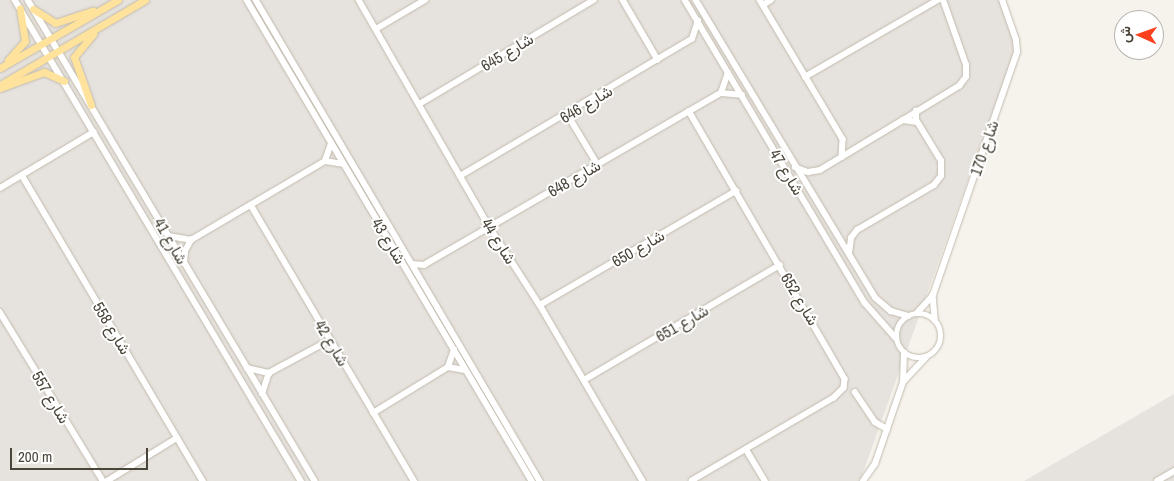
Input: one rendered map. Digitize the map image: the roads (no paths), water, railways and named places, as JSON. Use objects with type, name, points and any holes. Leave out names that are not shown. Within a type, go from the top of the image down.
[{"type":"main road","points":[[0,68],[118,0]]},
{"type":"main road","points":[[0,87],[145,0]]},
{"type":"main road","points":[[0,68],[25,41],[20,8]]},
{"type":"main road","points":[[33,10],[55,23],[105,8]]},
{"type":"main road","points":[[91,105],[74,57],[99,27]]},
{"type":"main road","points":[[0,87],[44,72],[64,81]]},
{"type":"street","name":"شارع 41","points":[[16,0],[301,481]]},
{"type":"street","name":"شارع 41","points":[[28,0],[315,481]]},
{"type":"street","name":"شارع 43","points":[[247,0],[532,481]]},
{"type":"street","name":"شارع 43","points":[[256,0],[540,481]]},
{"type":"street","name":"شارع 44","points":[[359,0],[420,103],[489,226],[540,305],[643,481]]},
{"type":"street","points":[[376,29],[425,0]]},
{"type":"street","name":"شارع 645","points":[[420,103],[594,0]]},
{"type":"street","points":[[623,0],[658,60]]},
{"type":"street","name":"شارع 47","points":[[685,0],[865,303],[896,338]]},
{"type":"street","name":"شارع 47","points":[[696,0],[795,167],[882,306],[908,316]]},
{"type":"street","points":[[771,0],[761,3],[843,139],[842,157]]},
{"type":"street","points":[[805,77],[938,0]]},
{"type":"street","points":[[795,167],[814,172],[959,86],[966,78],[966,65],[943,0]]},
{"type":"street","name":"شارع 170","points":[[916,313],[932,295],[1017,52],[1016,40],[1002,0]]},
{"type":"street","name":"شارع 646","points":[[460,176],[568,115],[692,39],[698,21]]},
{"type":"street","points":[[728,73],[721,93],[742,95]]},
{"type":"street","name":"شارع 648","points":[[412,264],[427,263],[721,93]]},
{"type":"street","name":"شارع 652","points":[[689,111],[843,370],[844,388],[834,398],[692,481]]},
{"type":"street","points":[[849,255],[849,242],[857,230],[934,185],[941,176],[941,161],[917,122],[916,111]]},
{"type":"street","points":[[568,115],[598,165]]},
{"type":"street","points":[[903,120],[917,122]]},
{"type":"street","points":[[0,188],[94,132]]},
{"type":"street","points":[[843,139],[861,145]]},
{"type":"street","points":[[184,264],[185,251],[191,240],[325,161],[331,144]]},
{"type":"street","points":[[325,161],[343,164]]},
{"type":"street","name":"شارع 558","points":[[22,175],[203,481]]},
{"type":"street","name":"شارع 650","points":[[540,305],[736,191]]},
{"type":"street","name":"شارع 42","points":[[251,205],[414,481]]},
{"type":"street","points":[[168,236],[191,240]]},
{"type":"street","points":[[423,282],[427,263]]},
{"type":"street","name":"شارع 651","points":[[584,380],[780,265]]},
{"type":"street","name":"شارع 170","points":[[932,295],[935,320]]},
{"type":"street","name":"شارع 557","points":[[0,312],[103,481]]},
{"type":"street","points":[[863,481],[875,464],[903,382],[904,353],[896,338],[898,328],[908,316],[916,313],[935,320],[941,330],[940,341],[935,351],[925,357],[903,382]]},
{"type":"street","points":[[246,368],[269,373],[330,340]]},
{"type":"street","points":[[374,413],[448,367],[454,350]]},
{"type":"street","points":[[904,353],[914,358],[925,357]]},
{"type":"street","points":[[448,367],[466,370]]},
{"type":"street","points":[[262,394],[269,373]]},
{"type":"street","points":[[855,392],[875,422],[887,429]]},
{"type":"street","points":[[107,481],[177,438]]},
{"type":"street","points":[[746,450],[765,481]]},
{"type":"street","points":[[1158,481],[1174,471]]}]
